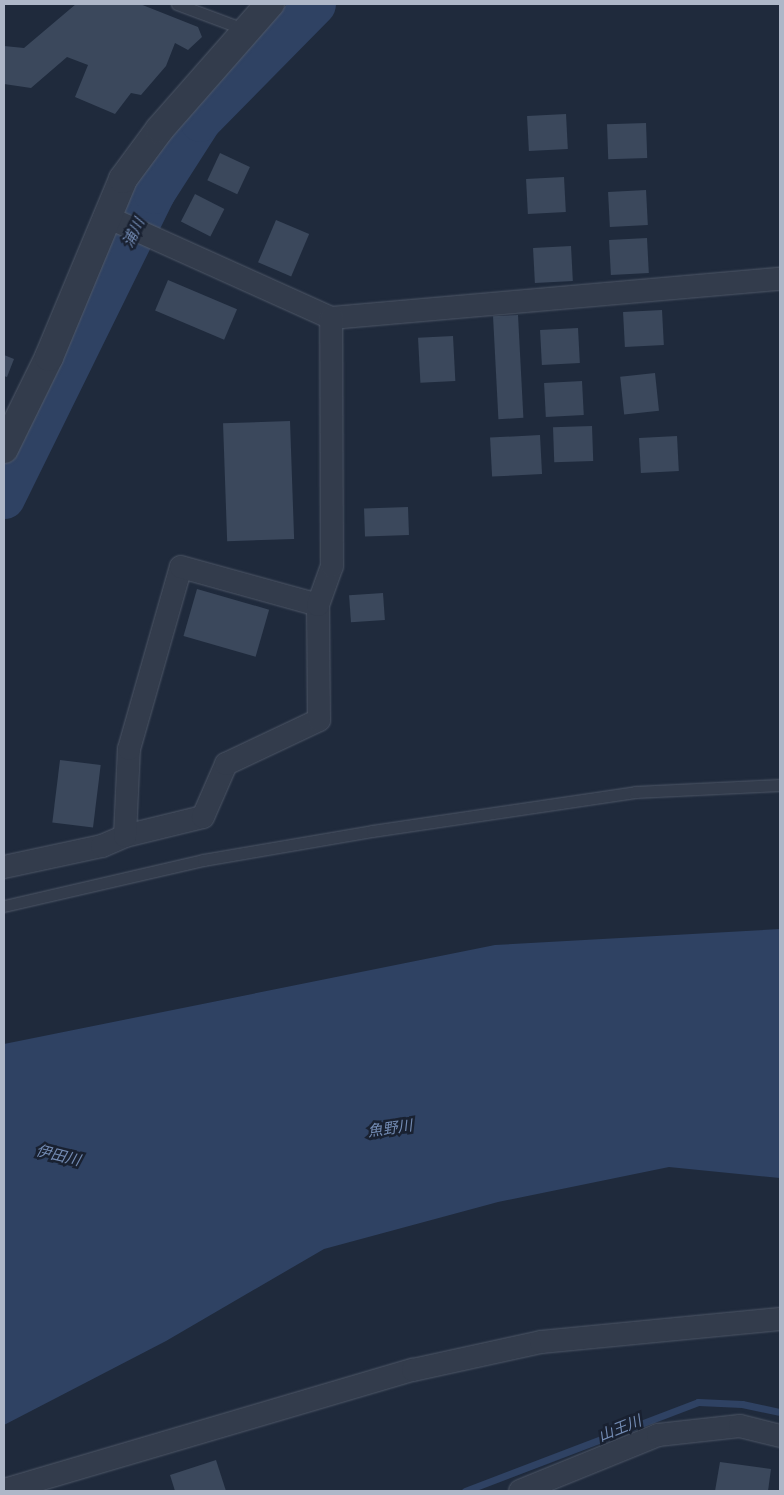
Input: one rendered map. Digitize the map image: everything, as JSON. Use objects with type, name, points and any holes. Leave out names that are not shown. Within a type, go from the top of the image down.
[{"type":"street","points":[[4,449],[49,357],[105,216],[123,179],[160,129],[270,4]]},
{"type":"street","points":[[105,216],[331,318],[780,279]]},
{"type":"street","points":[[4,867],[102,846],[125,836],[202,817],[226,764],[319,720],[318,605],[332,566],[331,318]]},
{"type":"street","points":[[125,836],[129,749],[181,567],[318,605]]},
{"type":"street","points":[[4,1490],[413,1370],[541,1342],[780,1320]]},
{"type":"street","points":[[520,1491],[658,1436],[740,1426],[780,1436]]},
{"type":"lane","points":[[177,4],[246,30]]},
{"type":"lane","points":[[4,906],[203,860],[372,831],[635,792],[780,784]]},
{"type":"water","points":[[780,929],[780,1178],[669,1167],[498,1202],[324,1249],[166,1341],[4,1425],[4,1044],[495,945]]},
{"type":"building","points":[[76,4],[140,4],[198,27],[202,37],[188,50],[175,43],[166,66],[141,95],[131,93],[115,114],[75,97],[88,65],[67,57],[31,88],[4,84],[4,46],[24,48]]},
{"type":"building","points":[[566,114],[568,149],[529,151],[527,116]]},
{"type":"building","points":[[646,123],[647,158],[608,159],[607,124]]},
{"type":"building","points":[[220,153],[250,167],[237,194],[207,180]]},
{"type":"building","points":[[564,177],[566,212],[528,214],[526,179]]},
{"type":"building","points":[[646,190],[648,225],[610,227],[608,192]]},
{"type":"building","points":[[195,194],[224,209],[210,237],[181,222]]},
{"type":"building","points":[[276,220],[309,234],[291,276],[258,262]]},
{"type":"building","points":[[647,238],[649,273],[611,275],[609,240]]},
{"type":"building","points":[[571,246],[573,281],[535,283],[533,248]]},
{"type":"building","points":[[168,280],[237,309],[224,340],[155,310]]},
{"type":"building","points":[[662,310],[664,345],[625,347],[623,312]]},
{"type":"building","points":[[518,315],[523,418],[498,419],[493,316]]},
{"type":"building","points":[[578,328],[580,363],[542,365],[540,330]]},
{"type":"building","points":[[453,336],[455,381],[420,383],[418,338]]},
{"type":"building","points":[[4,355],[14,359],[7,377],[4,376]]},
{"type":"building","points":[[655,373],[659,411],[624,414],[620,377]]},
{"type":"building","points":[[582,381],[584,415],[546,417],[544,383]]},
{"type":"building","points":[[290,421],[294,539],[227,541],[223,423]]},
{"type":"building","points":[[592,426],[593,461],[554,462],[553,427]]},
{"type":"building","points":[[540,435],[542,474],[492,477],[490,438]]},
{"type":"building","points":[[677,436],[679,471],[641,473],[639,438]]},
{"type":"building","points":[[408,507],[409,535],[365,537],[364,509]]},
{"type":"building","points":[[197,589],[269,610],[256,657],[183,636]]},
{"type":"building","points":[[383,593],[385,620],[351,622],[349,595]]},
{"type":"building","points":[[60,760],[101,765],[93,828],[52,823]]},
{"type":"building","points":[[216,1460],[226,1491],[175,1491],[170,1475]]},
{"type":"building","points":[[720,1462],[771,1469],[768,1491],[715,1491]]},
{"type":"waterway","name":"浦川","points":[[4,498],[154,193],[200,121],[315,4]]},
{"type":"waterway","name":"山王川","points":[[465,1491],[698,1402],[742,1404],[780,1412]]},
{"type":"water label","name":"魚野川","points":[[390,1129]]},
{"type":"water label","name":"伊田川","points":[[58,1156]]}]
